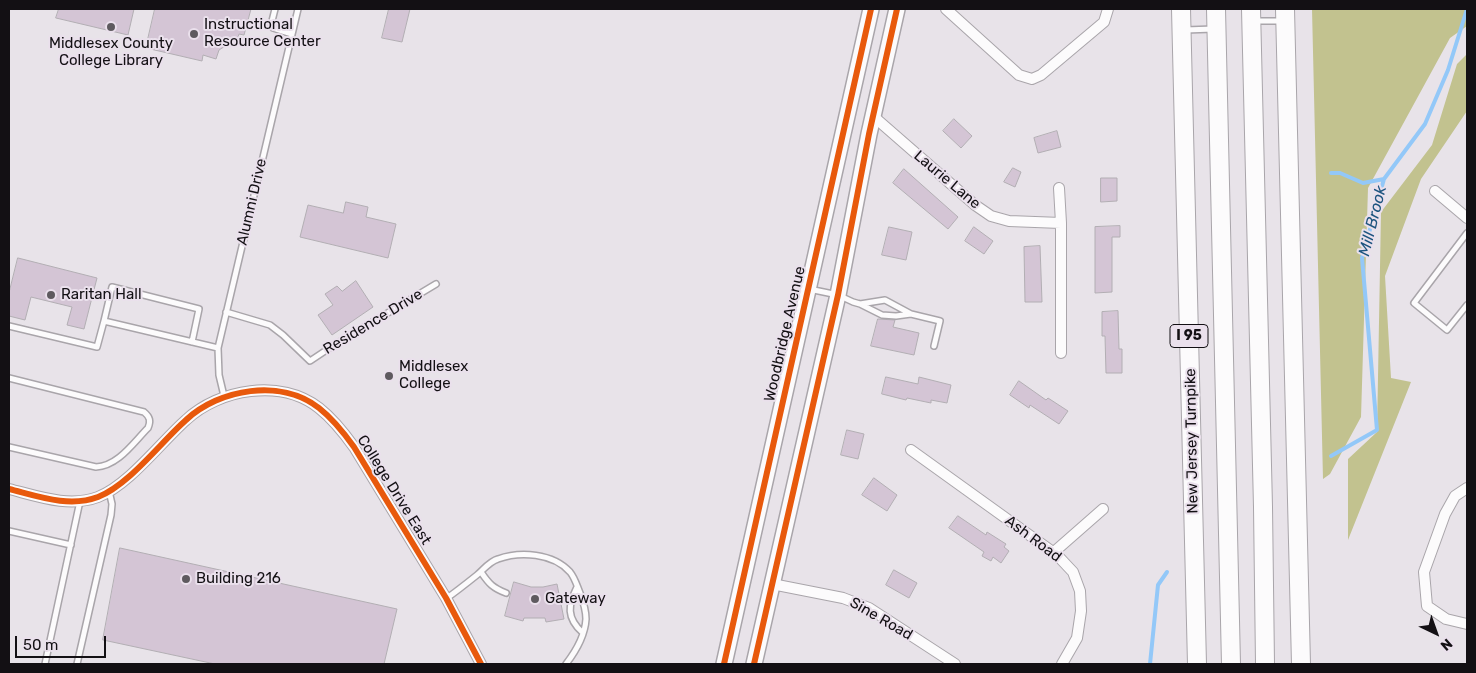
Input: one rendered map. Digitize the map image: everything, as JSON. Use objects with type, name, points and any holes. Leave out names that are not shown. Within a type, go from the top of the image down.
[{"type":"highway","name":"New Jersey Turnpike","points":[[1181,9],[1197,664]]},
{"type":"highway","name":"I 95","points":[[1216,9],[1231,664]]},
{"type":"highway","points":[[1251,15],[1265,664]]},
{"type":"highway","points":[[1286,15],[1301,664]]},
{"type":"main road","points":[[850,101],[861,9]]},
{"type":"main road","name":"Woodbridge Avenue","points":[[724,664],[871,9]]},
{"type":"main road","points":[[754,664],[838,294],[873,116],[897,9]]},
{"type":"street","points":[[946,9],[1019,76],[1032,79],[1041,75],[1104,22],[1108,9]]},
{"type":"street","name":"Laurie Lane","points":[[873,116],[975,205],[991,216],[1009,221],[1061,223]]},
{"type":"street","points":[[1059,188],[1061,223],[1061,353]]},
{"type":"street","points":[[1435,191],[1467,218]]},
{"type":"street","name":"College Drive East","points":[[9,488],[64,501],[80,501],[97,497],[110,491],[126,479],[187,419],[203,406],[224,396],[261,390],[294,394],[319,408],[338,426],[354,447],[446,598],[482,664]]},
{"type":"street","name":"Ash Road","points":[[911,450],[1054,552],[1073,572],[1080,591],[1081,611],[1077,638],[1062,664]]},
{"type":"street","points":[[1467,488],[1455,496],[1445,514],[1424,572],[1428,606],[1446,620],[1467,624]]},
{"type":"street","points":[[1054,552],[1103,509]]},
{"type":"street","name":"Sine Road","points":[[772,584],[843,598],[869,608],[955,664]]},
{"type":"lane","points":[[275,9],[271,25],[273,28],[292,34]]},
{"type":"lane","name":"Alumni Drive","points":[[224,396],[219,375],[218,348],[298,9]]},
{"type":"lane","points":[[1251,15],[1286,15]]},
{"type":"lane","points":[[1182,30],[1216,29]]},
{"type":"lane","points":[[1467,232],[1414,303],[1447,330],[1467,305]]},
{"type":"lane","name":"Residence Drive","points":[[226,312],[270,325],[310,361],[436,284]]},
{"type":"lane","points":[[9,326],[97,347],[112,287],[199,309],[192,342]]},
{"type":"lane","points":[[808,289],[838,294],[882,315],[910,314]]},
{"type":"lane","points":[[860,304],[885,300],[910,314],[940,321],[934,346]]},
{"type":"lane","points":[[104,321],[218,348]]},
{"type":"lane","points":[[9,378],[144,412],[150,422],[148,428],[118,458],[111,464],[102,467],[9,447]]},
{"type":"lane","points":[[77,664],[112,515],[110,491]]},
{"type":"lane","points":[[45,664],[80,501]]},
{"type":"lane","points":[[9,531],[71,545]]},
{"type":"lane","points":[[446,598],[496,559],[517,554],[539,556],[550,560],[569,572],[582,598],[586,618],[583,633],[575,652],[566,664]]},
{"type":"lane","points":[[481,572],[494,589],[506,593]]},
{"type":"lane","points":[[577,587],[570,601],[570,606],[573,622],[583,633]]},
{"type":"green space","points":[[1312,9],[1467,9],[1467,26],[1450,38],[1368,188],[1361,417],[1330,474],[1323,479]]},
{"type":"green space","points":[[1467,54],[1467,111],[1421,179],[1385,276],[1391,378],[1411,382],[1348,540],[1348,459],[1377,432],[1381,212],[1432,145],[1457,64]]},
{"type":"building","name":"Middlesex County College Library","points":[[59,9],[134,9],[128,35],[56,18]]},
{"type":"building","name":"Instructional Resource Center","points":[[155,9],[251,9],[244,35],[239,34],[235,47],[227,45],[219,50],[216,59],[203,55],[202,61],[146,48]]},
{"type":"building","points":[[389,9],[410,9],[402,42],[382,38]]},
{"type":"building","points":[[954,119],[972,136],[961,148],[943,131]]},
{"type":"building","points":[[1057,131],[1061,147],[1038,153],[1034,138]]},
{"type":"building","points":[[1013,168],[1021,172],[1015,187],[1004,182]]},
{"type":"building","points":[[904,169],[958,217],[948,229],[893,183]]},
{"type":"building","points":[[1101,178],[1117,178],[1117,201],[1101,202]]},
{"type":"building","points":[[346,202],[368,207],[366,217],[396,224],[388,258],[300,237],[308,205],[343,213]]},
{"type":"building","points":[[1120,226],[1120,237],[1112,237],[1112,292],[1095,293],[1095,227]]},
{"type":"building","points":[[889,227],[912,232],[906,260],[882,255]]},
{"type":"building","points":[[974,227],[993,241],[984,254],[965,241]]},
{"type":"building","points":[[1040,246],[1042,302],[1025,302],[1024,247]]},
{"type":"building","name":"Raritan Hall","points":[[18,258],[97,278],[84,329],[67,325],[72,307],[31,297],[25,320],[9,316],[9,293]]},
{"type":"building","points":[[356,281],[373,307],[332,335],[318,315],[333,305],[325,294],[337,286],[342,291]]},
{"type":"building","points":[[1118,311],[1119,349],[1122,349],[1122,373],[1106,373],[1105,336],[1102,336],[1102,312]]},
{"type":"building","points":[[878,319],[895,320],[893,327],[919,333],[914,355],[871,346]]},
{"type":"building","points":[[886,377],[918,384],[919,377],[951,385],[947,403],[931,400],[931,403],[907,398],[906,400],[882,394]]},
{"type":"building","points":[[1019,381],[1046,400],[1048,398],[1068,411],[1059,424],[1030,405],[1029,408],[1010,395]]},
{"type":"building","points":[[847,430],[864,434],[858,459],[841,455]]},
{"type":"building","points":[[874,478],[897,495],[887,511],[862,495]]},
{"type":"building","points":[[958,516],[986,535],[987,532],[1006,544],[1004,547],[1009,551],[1001,563],[993,557],[991,561],[982,556],[984,552],[949,528]]},
{"type":"building","name":"Building 216","points":[[120,548],[397,609],[384,664],[215,664],[103,640]]},
{"type":"building","points":[[894,570],[917,583],[909,598],[886,585]]},
{"type":"building","name":"Gateway","points":[[514,582],[531,587],[557,584],[564,619],[546,622],[545,618],[524,618],[523,621],[505,616]]},
{"type":"waterway","name":"Mill Brook","points":[[1331,456],[1377,430],[1362,258],[1384,179],[1425,124],[1448,70],[1467,9]]},
{"type":"waterway","points":[[1331,173],[1340,173],[1363,183],[1384,179]]},
{"type":"waterway","name":"Mill Brook","points":[[1150,664],[1158,585],[1167,572]]},
{"type":"cycle path","points":[[724,664],[871,9]]},
{"type":"cycle path","points":[[754,664],[838,295],[869,134],[897,9]]},
{"type":"cycle path","points":[[9,489],[42,498],[64,501],[87,500],[98,497],[121,483],[186,420],[200,409],[215,401],[251,391],[269,390],[287,393],[304,399],[329,417],[354,447],[446,598],[481,664]]},
{"type":"place","name":"Middlesex County College Library","points":[[111,27]]},
{"type":"place","name":"Instructional Resource Center","points":[[194,34]]},
{"type":"place","name":"Raritan Hall","points":[[51,295]]},
{"type":"place","name":"Middlesex College","points":[[389,376]]},
{"type":"place","name":"Building 216","points":[[186,579]]},
{"type":"place","name":"Gateway","points":[[535,599]]}]
